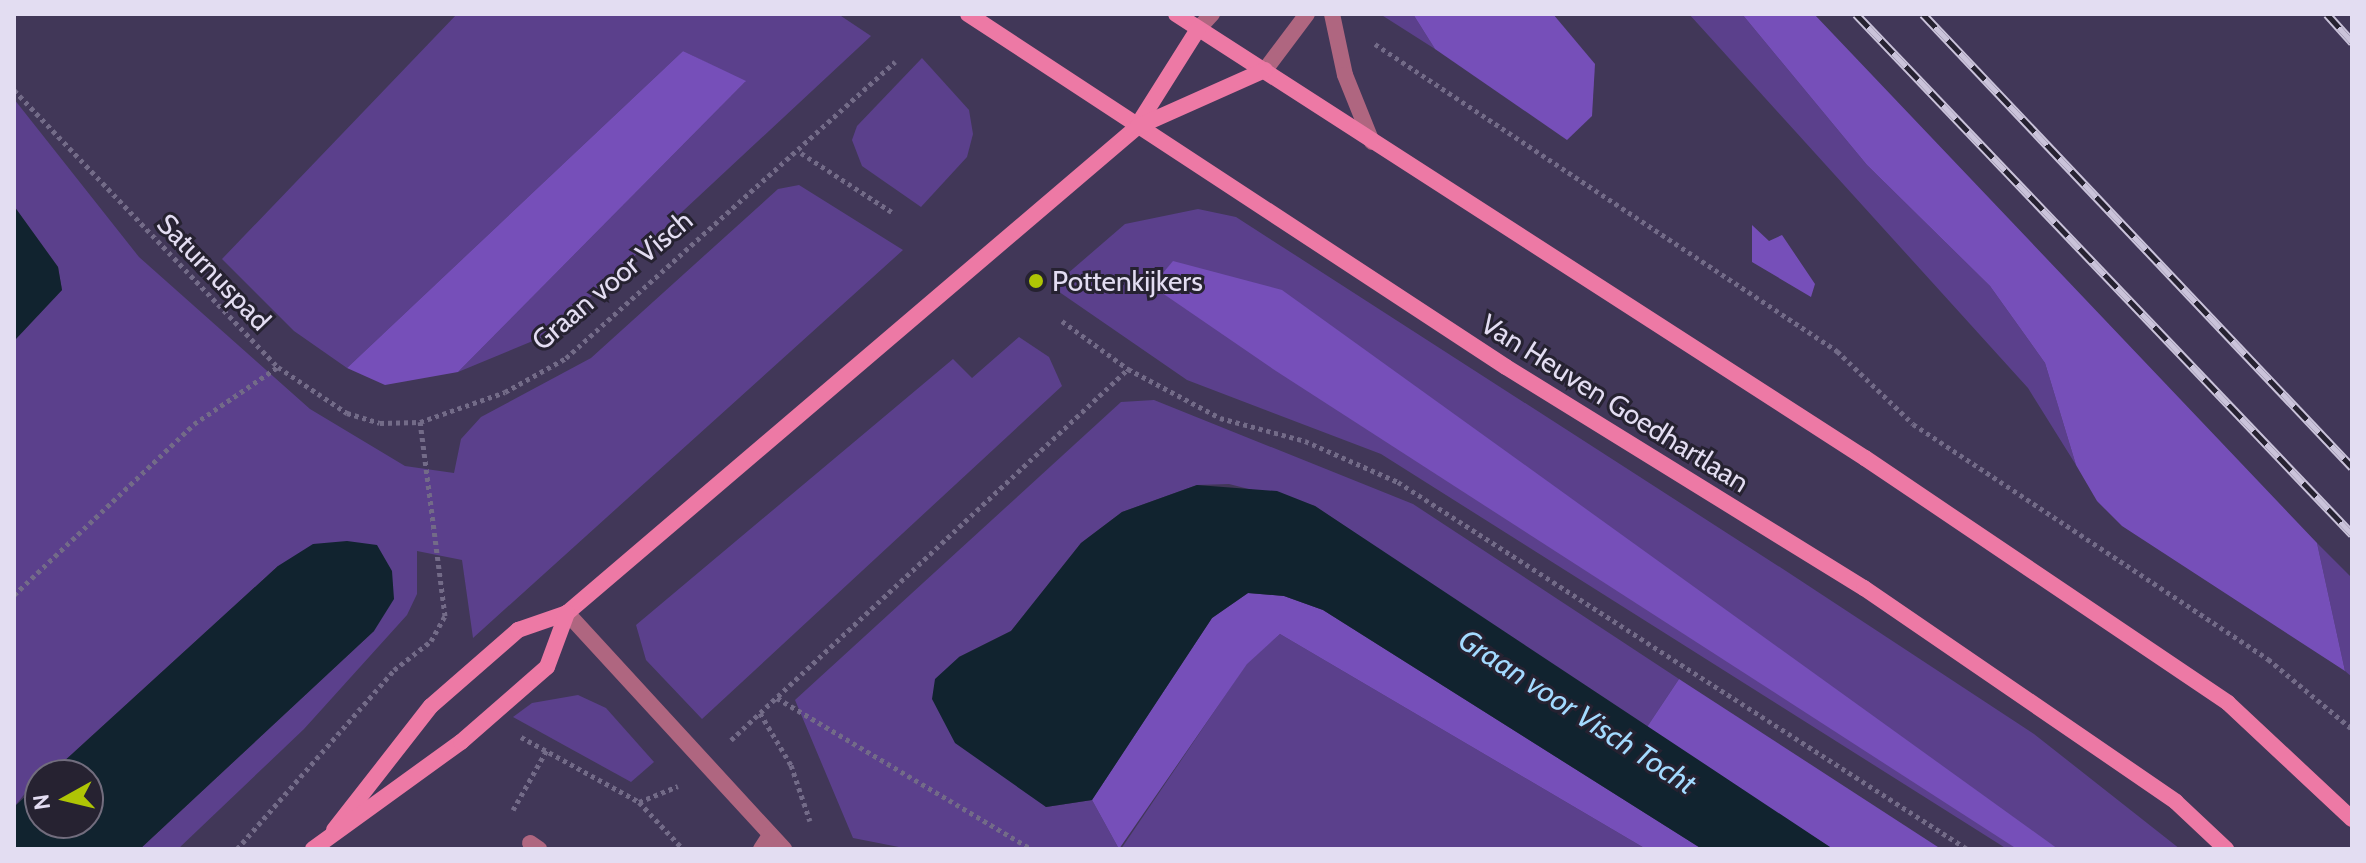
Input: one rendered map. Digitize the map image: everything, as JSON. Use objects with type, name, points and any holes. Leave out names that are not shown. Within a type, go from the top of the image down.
[{"type":"main road","name":"Van Heuven Goedhartlaan","points":[[968,14],[1137,127],[1864,588],[2176,802],[2226,849]]},
{"type":"main road","points":[[1176,14],[1865,458],[2228,703],[2352,819]]},
{"type":"main road","points":[[1137,127],[1198,29]]},
{"type":"main road","points":[[334,830],[461,677],[518,630],[567,613],[1137,127],[1265,70]]},
{"type":"main road","points":[[313,849],[334,830],[461,742],[547,667],[567,613]]},
{"type":"street","points":[[1198,29],[1212,14]]},
{"type":"street","points":[[1265,70],[1307,14]]},
{"type":"street","points":[[1332,15],[1345,75],[1372,142]]},
{"type":"street","points":[[567,613],[765,842],[784,849]]},
{"type":"path","points":[[1332,15],[1837,351],[1913,424],[2268,659],[2352,729]]},
{"type":"path","name":"Graan voor Visch","points":[[420,422],[505,392],[566,358],[801,153],[895,62]]},
{"type":"path","name":"Saturnuspad","points":[[14,90],[278,367],[347,413],[380,423],[420,422]]},
{"type":"path","points":[[801,153],[892,212]]},
{"type":"path","points":[[1062,321],[1128,369],[1220,418],[1305,441],[1398,482],[1967,849]]},
{"type":"path","points":[[14,595],[194,424],[278,367]]},
{"type":"path","points":[[683,849],[639,802],[665,797],[702,766],[1128,369]]},
{"type":"path","points":[[237,849],[394,670],[431,641],[445,616],[420,422]]},
{"type":"path","points":[[777,698],[1031,849]]},
{"type":"path","points":[[760,713],[791,765],[813,835]]},
{"type":"path","points":[[504,826],[548,748]]},
{"type":"shaded area","points":[[457,14],[838,14],[871,36],[552,333],[458,372],[745,82],[683,51],[347,368],[294,331],[222,259]]},
{"type":"shaded area","points":[[1380,14],[1413,14],[1435,49]]},
{"type":"shaded area","points":[[1413,14],[1553,14],[1595,64],[1592,116],[1567,140],[1435,49]]},
{"type":"shaded area","points":[[1689,14],[1742,14],[1867,165],[1990,286],[2045,363],[2076,465],[2028,388]]},
{"type":"shaded area","points":[[1742,14],[1814,14],[2317,543],[2345,671],[2122,526],[2097,501],[2076,465],[2045,363],[1990,286],[1867,165]]},
{"type":"shaded area","points":[[683,51],[746,81],[458,372],[385,385],[347,368]]},
{"type":"shaded area","points":[[922,58],[969,110],[973,134],[967,157],[921,207],[862,166],[852,140],[857,126]]},
{"type":"shaded area","points":[[14,99],[139,257],[310,409],[405,466],[454,473],[461,439],[481,417],[591,358],[778,189],[799,185],[903,250],[473,638],[462,560],[417,551],[417,594],[407,615],[304,729],[178,849],[140,849],[374,631],[278,566],[67,759],[24,759],[24,795],[14,807],[14,341],[62,290],[58,267],[14,206]]},
{"type":"shaded area","points":[[1198,209],[1236,217],[1786,571],[2034,734],[2180,849],[2007,849],[1381,454],[1187,380],[1052,287],[1125,224]]},
{"type":"shaded area","points":[[1752,225],[1769,241],[1782,235],[1815,284],[1811,297],[1752,262]]},
{"type":"shaded area","points":[[1173,261],[1282,290],[2058,849],[2017,849],[1276,371],[1152,286]]},
{"type":"shaded area","points":[[1019,337],[1049,357],[1062,386],[702,719],[646,660],[636,625],[953,359],[972,378]]},
{"type":"shaded area","points":[[1154,400],[1413,504],[1679,679],[1645,730],[1315,506],[1229,484],[1197,485],[1122,512],[1081,543],[1011,631],[959,657],[1046,807],[1092,800],[1119,849],[909,849],[853,838],[795,700],[1121,402]]},
{"type":"shaded area","points":[[2317,543],[2352,578],[2352,677],[2345,671]]},
{"type":"shaded area","points":[[1248,593],[1284,596],[1323,610],[1702,849],[1646,849],[1280,634],[1247,664],[1119,849],[1092,800],[1212,618]]},
{"type":"shaded area","points":[[1280,634],[1646,849],[1121,849],[1247,663]]},
{"type":"shaded area","points":[[1679,679],[1941,849],[1833,849],[1645,730]]},
{"type":"shaded area","points":[[578,695],[606,708],[654,762],[631,782],[513,717],[532,703]]},
{"type":"water","points":[[14,206],[58,267],[62,290],[14,341]]},
{"type":"water","name":"Graan voor Visch Tocht","points":[[1197,485],[1277,491],[1315,506],[1833,849],[1702,849],[1323,610],[1284,596],[1248,593],[1212,618],[1092,800],[1046,807],[955,743],[932,699],[935,679],[959,657],[1011,631],[1081,543],[1122,512]]},
{"type":"water","points":[[347,541],[377,545],[392,571],[394,599],[374,631],[140,849],[14,849],[14,807],[24,798],[24,839],[104,839],[104,759],[67,759],[278,566],[313,544]]},
{"type":"railway","points":[[1856,14],[2352,534]]},
{"type":"railway","points":[[1923,14],[2352,467]]},
{"type":"railway","points":[[2327,14],[2352,42]]},
{"type":"place","name":"Pottenkijkers","points":[[1036,281]]}]
